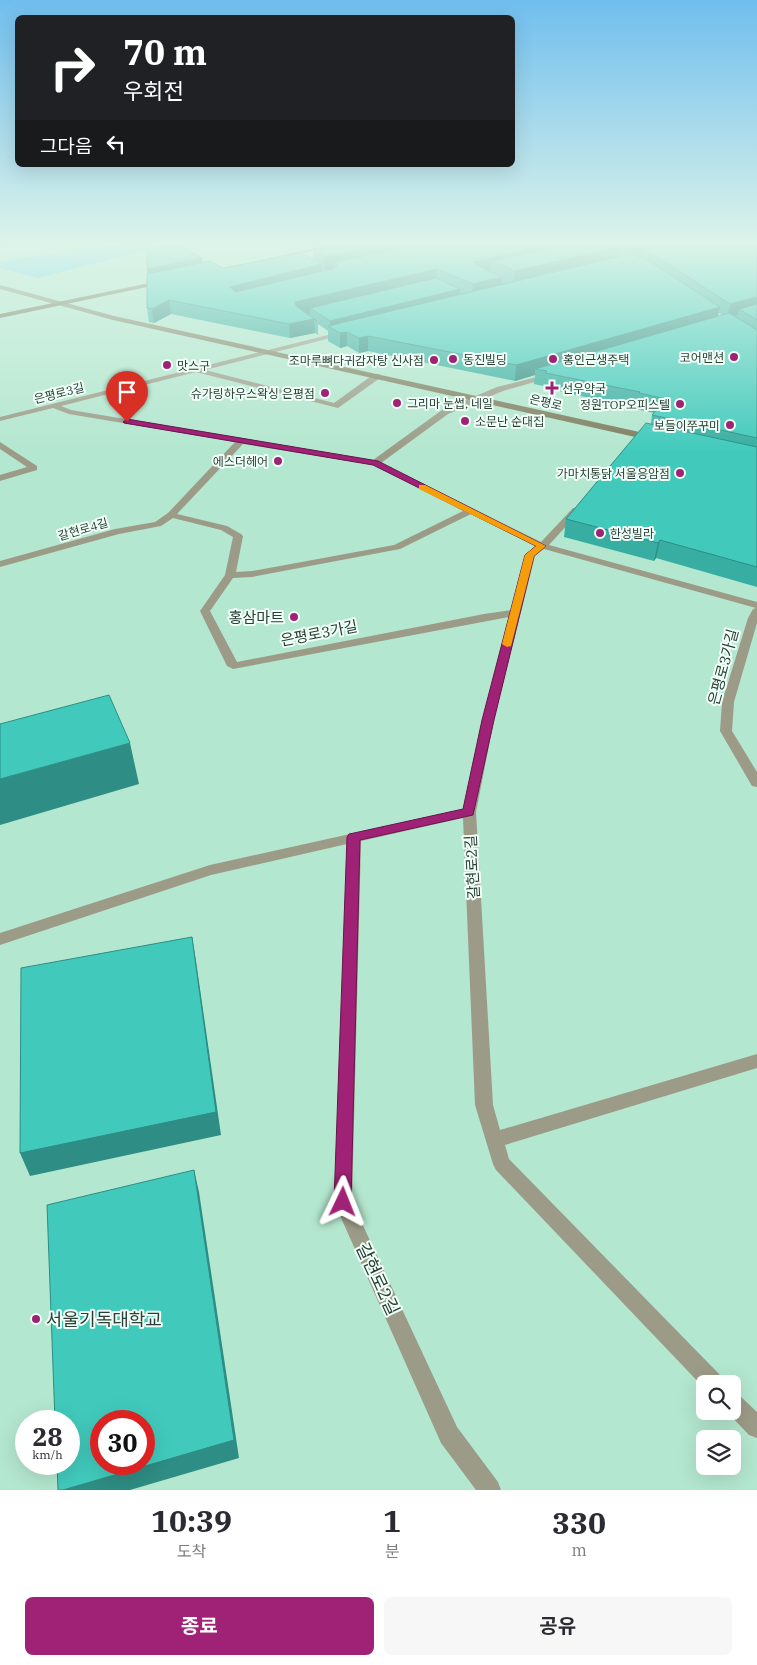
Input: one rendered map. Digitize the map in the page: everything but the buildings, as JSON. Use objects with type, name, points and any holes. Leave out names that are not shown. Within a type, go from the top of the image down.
[{"type":"main road","points":[[0,316],[17,313]]},
{"type":"main road","name":"은평로","points":[[96,313],[477,398],[635,438],[666,440]]},
{"type":"street","points":[[322,333],[329,337]]},
{"type":"street","name":"은평로","points":[[269,352],[348,333]]},
{"type":"street","name":"은평로3길","points":[[0,420],[269,352]]},
{"type":"street","points":[[197,370],[334,406],[377,376]]},
{"type":"street","name":"은평로","points":[[477,398],[554,373]]},
{"type":"street","points":[[375,463],[445,412],[477,398]]},
{"type":"street","points":[[54,406],[69,412],[375,463],[542,546],[757,605]]},
{"type":"street","points":[[171,515],[242,440]]},
{"type":"street","points":[[0,445],[34,468],[0,478]]},
{"type":"street","name":"갈현로2길","points":[[582,503],[551,539],[530,555],[488,720],[469,812],[484,1105],[502,1164],[706,1375]]},
{"type":"street","points":[[230,575],[252,574],[397,547],[470,511]]},
{"type":"street","name":"갈현로4길","points":[[0,564],[118,531],[158,524],[171,515]]},
{"type":"street","name":"은평로3가길","points":[[171,515],[224,528],[238,536],[230,575],[205,611],[233,666],[484,617],[515,613]]},
{"type":"street","name":"은평로3가길","points":[[757,612],[753,618],[728,702],[726,731],[757,783]]},
{"type":"street","points":[[0,938],[210,870],[469,812]]},
{"type":"street","name":"갈현로2길","points":[[354,837],[343,1202],[449,1435],[490,1490]]},
{"type":"street","points":[[495,1140],[757,1061]]},
{"type":"street","points":[[741,1411],[757,1427]]},
{"type":"slow traffic","points":[[422,487],[542,546],[530,555],[507,644]]},
{"type":"place","name":"코어맨션","points":[[734,357]]},
{"type":"place","name":"동진빌딩","points":[[453,359]]},
{"type":"place","name":"홍인근생주택","points":[[553,359]]},
{"type":"place","name":"조마루뼈다귀감자탕 신사점","points":[[434,360]]},
{"type":"place","name":"맛스구","points":[[167,365]]},
{"type":"place","name":"선우약국","points":[[552,388]]},
{"type":"place","name":"슈가링하우스왁싱 은평점","points":[[325,393]]},
{"type":"place","name":"그리마 눈썹, 네일","points":[[397,403]]},
{"type":"place","name":"정원TOP오피스텔","points":[[680,404]]},
{"type":"place","name":"소문난 순대집","points":[[465,421]]},
{"type":"place","name":"보들이쭈꾸미","points":[[730,425]]},
{"type":"place","name":"에스더헤어","points":[[278,461]]},
{"type":"place","name":"가마치통닭 서울응암점","points":[[680,473]]},
{"type":"place","name":"한성빌라","points":[[600,533]]},
{"type":"place","name":"홍삼마트","points":[[294,617]]},
{"type":"place","name":"서울기독대학교","points":[[36,1319]]},
{"type":"route","points":[[127,422],[375,463],[542,546],[530,555],[488,720],[469,812],[354,837],[343,1202]]}]
